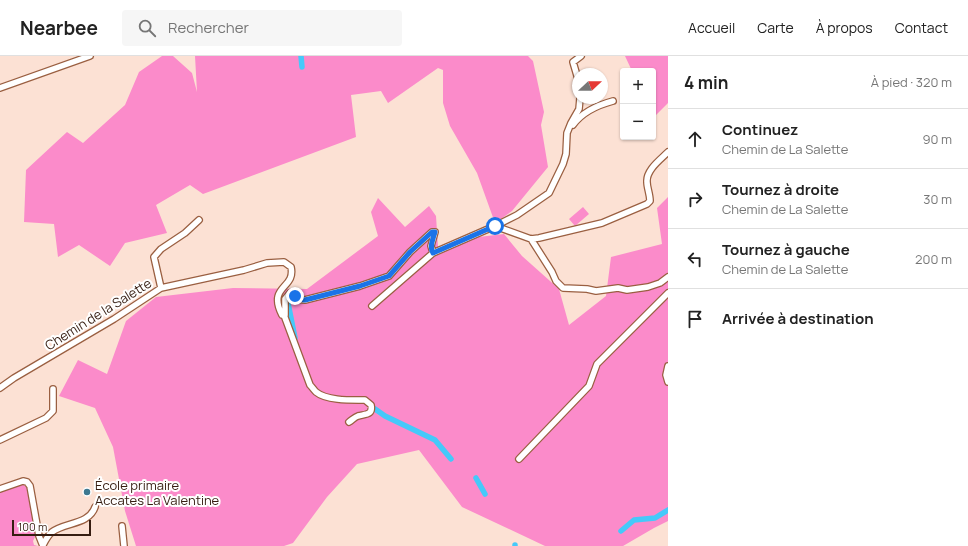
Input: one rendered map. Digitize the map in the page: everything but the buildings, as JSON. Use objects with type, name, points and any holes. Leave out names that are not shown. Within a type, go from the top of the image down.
[{"type":"street","points":[[0,88],[90,56]]},
{"type":"street","points":[[575,68],[573,62],[581,56]]},
{"type":"street","points":[[567,133],[584,113],[600,105],[613,101]]},
{"type":"street","points":[[372,306],[433,253],[517,215],[549,193],[563,164],[566,154],[567,133],[579,109],[579,104]]},
{"type":"street","points":[[495,226],[531,239],[602,223],[647,204],[650,201],[647,184],[650,171],[668,152]]},
{"type":"street","points":[[161,288],[154,257],[161,249],[185,233],[199,220]]},
{"type":"street","points":[[349,422],[357,417],[366,416],[372,409],[371,405],[365,400],[348,400],[325,396],[316,392],[310,385],[284,315],[284,299],[290,292],[297,299],[305,300],[360,286],[389,276],[410,252],[432,232],[435,232],[431,246],[433,253]]},
{"type":"street","points":[[531,239],[556,281],[563,288],[596,291],[618,288],[627,290],[648,287],[660,283],[668,277]]},
{"type":"street","name":"Chemin de la Salette","points":[[0,388],[14,378],[114,319],[161,288],[244,270],[267,263],[284,262],[292,267],[293,274],[290,280],[282,287],[278,297],[278,304],[282,315],[284,315]]},
{"type":"street","points":[[519,459],[589,386],[597,364],[668,293]]},
{"type":"street","points":[[668,366],[666,375],[668,382]]},
{"type":"street","points":[[0,440],[46,418],[53,411],[53,389]]},
{"type":"street","points":[[0,489],[18,482],[27,482],[30,486],[43,546]]},
{"type":"street","points":[[43,546],[52,532],[86,519],[94,512],[95,507]]},
{"type":"street","points":[[122,526],[124,546]]},
{"type":"shaded area","points":[[162,56],[173,56],[192,73],[197,92],[195,56],[528,56],[533,61],[544,112],[541,125],[548,167],[512,211],[495,223],[477,173],[450,126],[443,103],[443,70],[438,68],[388,103],[381,91],[351,95],[356,137],[203,194],[190,185],[156,205],[167,233],[125,243],[110,266],[79,245],[58,257],[54,224],[24,222],[26,170],[67,132],[83,143],[125,105],[139,72]]},
{"type":"shaded area","points":[[625,56],[668,56],[668,103],[656,115],[656,68],[631,68]]},
{"type":"shaded area","points":[[668,197],[668,521],[623,546],[545,546],[462,507],[419,450],[357,464],[327,497],[293,543],[284,546],[136,546],[125,511],[113,447],[95,408],[59,396],[78,360],[107,374],[126,321],[156,297],[233,288],[307,289],[378,236],[371,212],[378,198],[405,227],[429,206],[436,216],[438,247],[470,238],[504,234],[522,256],[559,289],[569,325],[606,296],[611,257],[662,244],[657,208]]},
{"type":"shaded area","points":[[583,207],[589,214],[575,226],[569,219]]},
{"type":"shaded area","points":[[24,485],[29,490],[36,530],[36,535],[33,541],[34,545],[38,546],[0,546],[0,492]]},
{"type":"waterway","points":[[301,56],[302,67]]},
{"type":"waterway","points":[[294,292],[288,303],[295,338]]},
{"type":"waterway","points":[[375,409],[385,416],[435,440],[451,459]]},
{"type":"waterway","points":[[476,478],[485,494]]},
{"type":"waterway","points":[[621,531],[634,520],[655,518],[668,510]]},
{"type":"place","name":"École primaire Accates La Valentine","points":[[87,492]]},
{"type":"route","points":[[295,296],[297,299],[305,300],[360,286],[389,276],[410,252],[432,232],[435,232],[431,246],[433,253],[495,226]]}]
